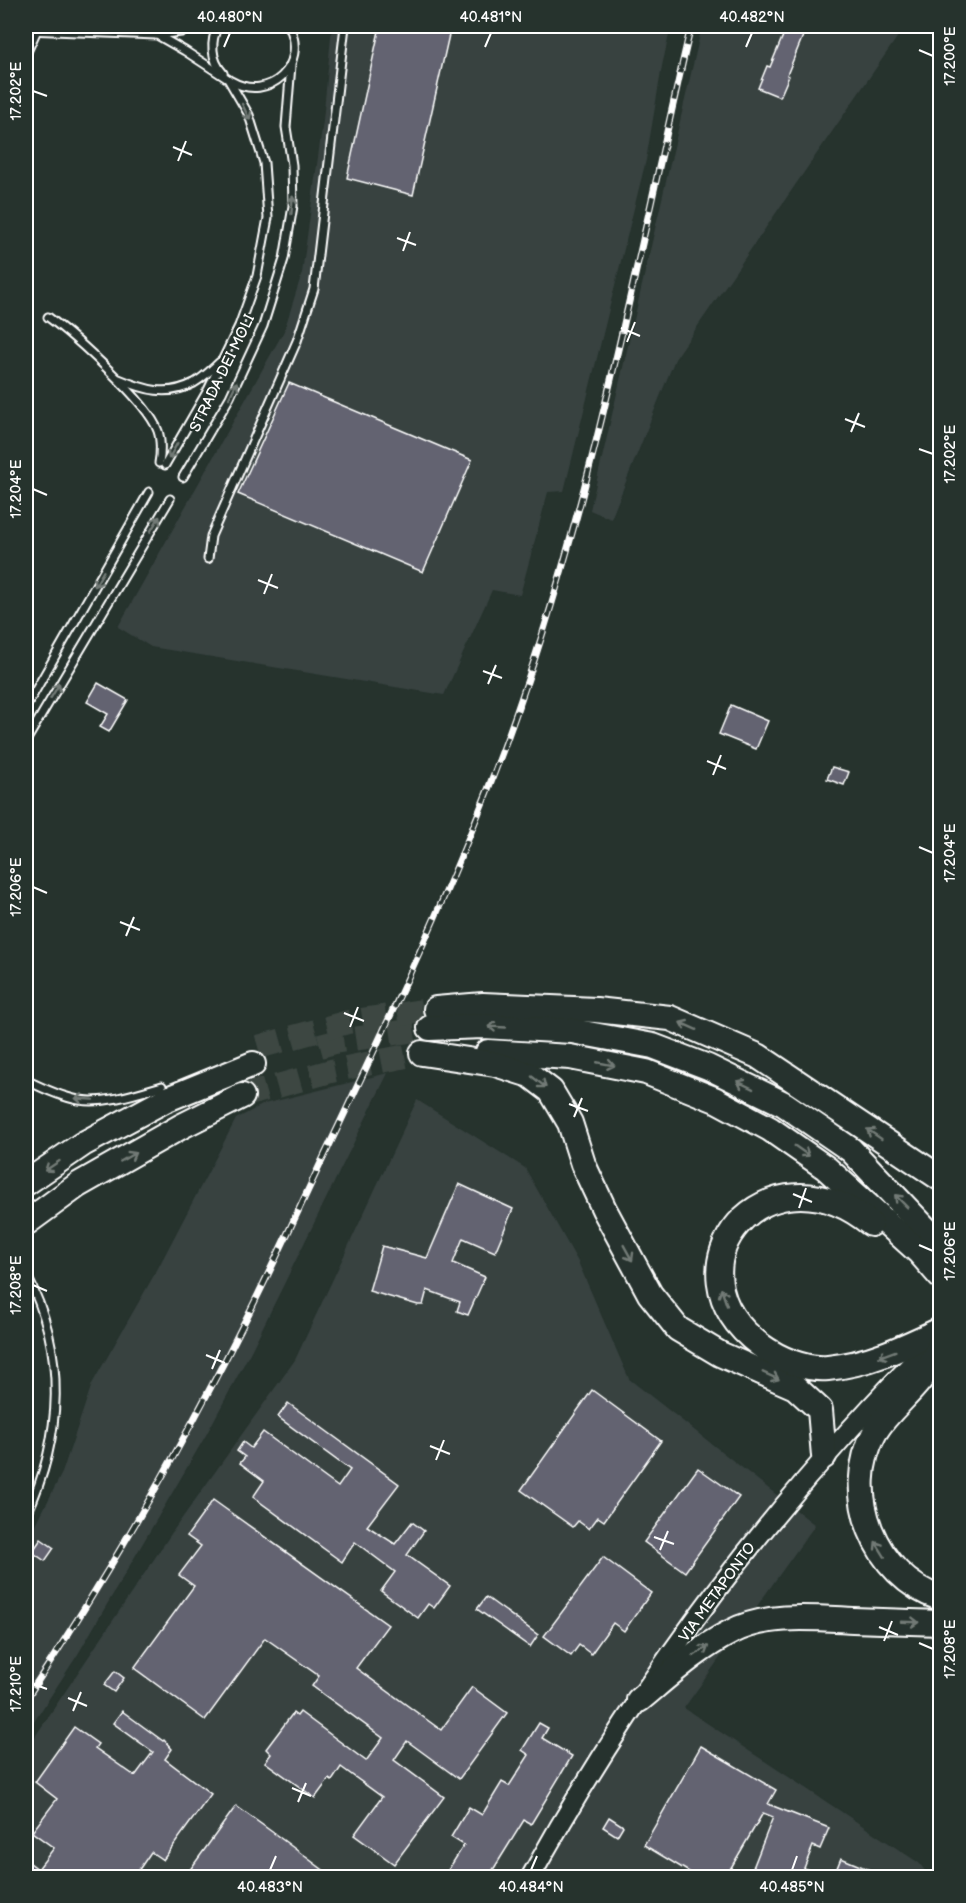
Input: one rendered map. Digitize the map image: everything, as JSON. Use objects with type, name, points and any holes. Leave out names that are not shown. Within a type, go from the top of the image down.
[{"type":"highway","points":[[940,1178],[758,1056],[670,1018],[596,1010],[483,1005],[433,1018],[483,1026],[572,1031],[653,1046],[708,1067],[784,1104],[851,1150],[930,1248],[940,1276]]},
{"type":"highway","points":[[824,1456],[820,1410],[795,1387],[720,1354],[678,1329],[650,1294],[604,1209],[583,1164],[570,1123],[551,1091],[530,1075],[495,1064],[422,1053],[465,1051],[570,1057],[646,1072],[716,1100],[770,1129],[826,1168],[930,1248]]},
{"type":"highway","points":[[26,1184],[162,1086],[256,1055],[83,1144]]},
{"type":"highway","points":[[26,1223],[78,1185],[182,1126],[242,1096]]},
{"type":"highway","points":[[930,1248],[888,1237],[859,1214],[841,1206],[813,1197],[786,1197],[754,1208],[741,1220],[725,1245],[719,1280],[729,1311],[738,1325],[751,1338],[777,1356],[806,1366],[826,1368],[861,1362],[888,1354],[940,1332]]},
{"type":"highway","points":[[940,1344],[921,1380],[885,1418],[874,1434],[865,1461],[862,1489],[866,1516],[876,1545],[884,1557],[903,1578],[940,1598]]},
{"type":"highway","points":[[639,1700],[693,1656],[732,1631],[750,1625],[787,1619],[812,1618],[940,1623]]},
{"type":"main road","name":"VIA METAPONTO","points":[[530,1878],[598,1763],[639,1700],[723,1581],[824,1456],[940,1332]]},
{"type":"lane","points":[[26,30],[37,28],[157,35],[181,32],[197,26]]},
{"type":"lane","points":[[48,317],[62,327],[115,377],[148,413],[159,432],[162,464],[208,390],[239,326],[257,276],[268,218],[264,163],[249,115],[213,58],[212,44],[218,26]]},
{"type":"lane","name":"STRADA DEI MOLI","points":[[289,26],[293,34]]},
{"type":"lane","name":"STRADA DEI MOLI","points":[[183,477],[230,397],[263,326],[284,259],[293,206],[292,165],[286,127],[291,65],[294,55],[294,26]]},
{"type":"lane","points":[[208,559],[211,536],[297,341],[314,289],[345,26]]},
{"type":"lane","points":[[26,54],[37,28]]},
{"type":"lane","points":[[157,35],[237,85],[258,88],[277,81],[291,65]]},
{"type":"lane","points":[[115,377],[143,389],[169,391],[195,383],[222,360]]},
{"type":"lane","points":[[26,707],[149,492]]},
{"type":"lane","points":[[26,741],[170,499]]},
{"type":"lane","points":[[26,1080],[41,1088],[79,1100],[119,1099],[162,1086]]},
{"type":"lane","points":[[26,1274],[43,1314],[52,1345],[55,1411],[50,1445],[26,1516]]},
{"type":"shaded area","points":[[332,26],[671,26],[646,160],[564,491],[548,492],[520,595],[492,590],[444,695],[151,647],[118,627],[284,331],[302,273],[323,121]]},
{"type":"shaded area","points":[[702,26],[905,26],[675,359],[611,519],[590,510]]},
{"type":"shaded area","points":[[388,1073],[252,1349],[206,1435],[78,1654],[26,1734],[26,1544],[62,1473],[92,1384],[157,1270],[236,1119],[264,1104]]},
{"type":"shaded area","points":[[417,1100],[525,1168],[578,1262],[629,1379],[815,1525],[684,1708],[919,1863],[930,1877],[26,1878],[26,1750],[173,1531],[295,1360]]},
{"type":"building","points":[[380,26],[451,26],[413,195],[347,178]]},
{"type":"building","points":[[787,26],[807,26],[780,97],[758,88],[767,66],[770,67]]},
{"type":"building","points":[[289,383],[472,460],[423,572],[238,494]]},
{"type":"building","points":[[98,683],[128,700],[109,732],[100,727],[108,714],[87,702]]},
{"type":"building","points":[[731,705],[768,721],[756,749],[719,734]]},
{"type":"building","points":[[832,767],[849,772],[844,785],[827,779]]},
{"type":"building","points":[[459,1184],[513,1209],[495,1252],[463,1238],[453,1263],[485,1277],[468,1315],[457,1311],[460,1302],[427,1290],[423,1305],[369,1291],[382,1246],[427,1258]]},
{"type":"building","points":[[592,1390],[661,1441],[604,1521],[598,1517],[589,1529],[578,1521],[573,1527],[521,1490]]},
{"type":"building","points":[[288,1403],[399,1484],[367,1526],[395,1544],[412,1522],[424,1531],[407,1555],[450,1586],[434,1608],[428,1604],[418,1618],[381,1591],[395,1572],[355,1542],[342,1562],[253,1497],[264,1481],[240,1463],[245,1457],[237,1451],[243,1442],[251,1448],[263,1432],[338,1487],[350,1470],[278,1417]]},
{"type":"building","points":[[698,1468],[739,1497],[685,1572],[644,1542]]},
{"type":"building","points":[[213,1500],[388,1625],[356,1668],[441,1730],[472,1687],[507,1713],[459,1779],[407,1741],[394,1760],[444,1797],[394,1864],[354,1835],[382,1797],[341,1767],[332,1781],[329,1779],[315,1798],[265,1762],[271,1754],[266,1749],[293,1713],[297,1716],[300,1712],[366,1761],[383,1738],[312,1686],[319,1676],[265,1638],[205,1720],[134,1668],[194,1586],[179,1575],[201,1546],[187,1536]]},
{"type":"building","points":[[41,1539],[54,1548],[45,1561],[32,1552]]},
{"type":"building","points":[[603,1557],[651,1593],[624,1631],[613,1623],[591,1654],[579,1645],[571,1656],[544,1636]]},
{"type":"building","points":[[486,1597],[538,1635],[530,1647],[477,1609]]},
{"type":"building","points":[[115,1671],[124,1678],[114,1692],[104,1685]]},
{"type":"building","points":[[122,1711],[164,1740],[172,1749],[165,1759],[211,1794],[163,1860],[151,1852],[136,1874],[132,1872],[128,1878],[26,1878],[26,1860],[38,1869],[54,1848],[32,1832],[57,1799],[35,1782],[74,1727],[98,1744],[95,1748],[135,1776],[153,1752],[113,1723]]},
{"type":"building","points":[[539,1723],[548,1728],[542,1738],[572,1756],[531,1824],[524,1820],[488,1878],[443,1878],[464,1845],[451,1837],[469,1807],[482,1815],[502,1782],[509,1786],[529,1755],[522,1750]]},
{"type":"building","points":[[701,1746],[776,1790],[768,1804],[829,1828],[820,1849],[813,1846],[804,1868],[826,1878],[749,1878],[773,1817],[763,1813],[725,1878],[699,1878],[644,1845]]},
{"type":"building","points":[[236,1806],[334,1878],[259,1878],[249,1870],[244,1878],[184,1878]]},
{"type":"building","points":[[609,1817],[623,1826],[617,1836],[603,1827]]},
{"type":"building","points":[[841,1858],[887,1877],[887,1878],[833,1878]]},
{"type":"tunnel","points":[[258,1047],[348,1022],[436,1009]]},
{"type":"tunnel","points":[[320,1046],[339,1041],[430,1028]]},
{"type":"tunnel","points":[[242,1096],[331,1071],[422,1053]]},
{"type":"railway","points":[[26,1699],[117,1555],[174,1456],[227,1356],[382,1033],[435,917],[484,799],[528,679],[576,518],[617,354],[691,26]]}]
